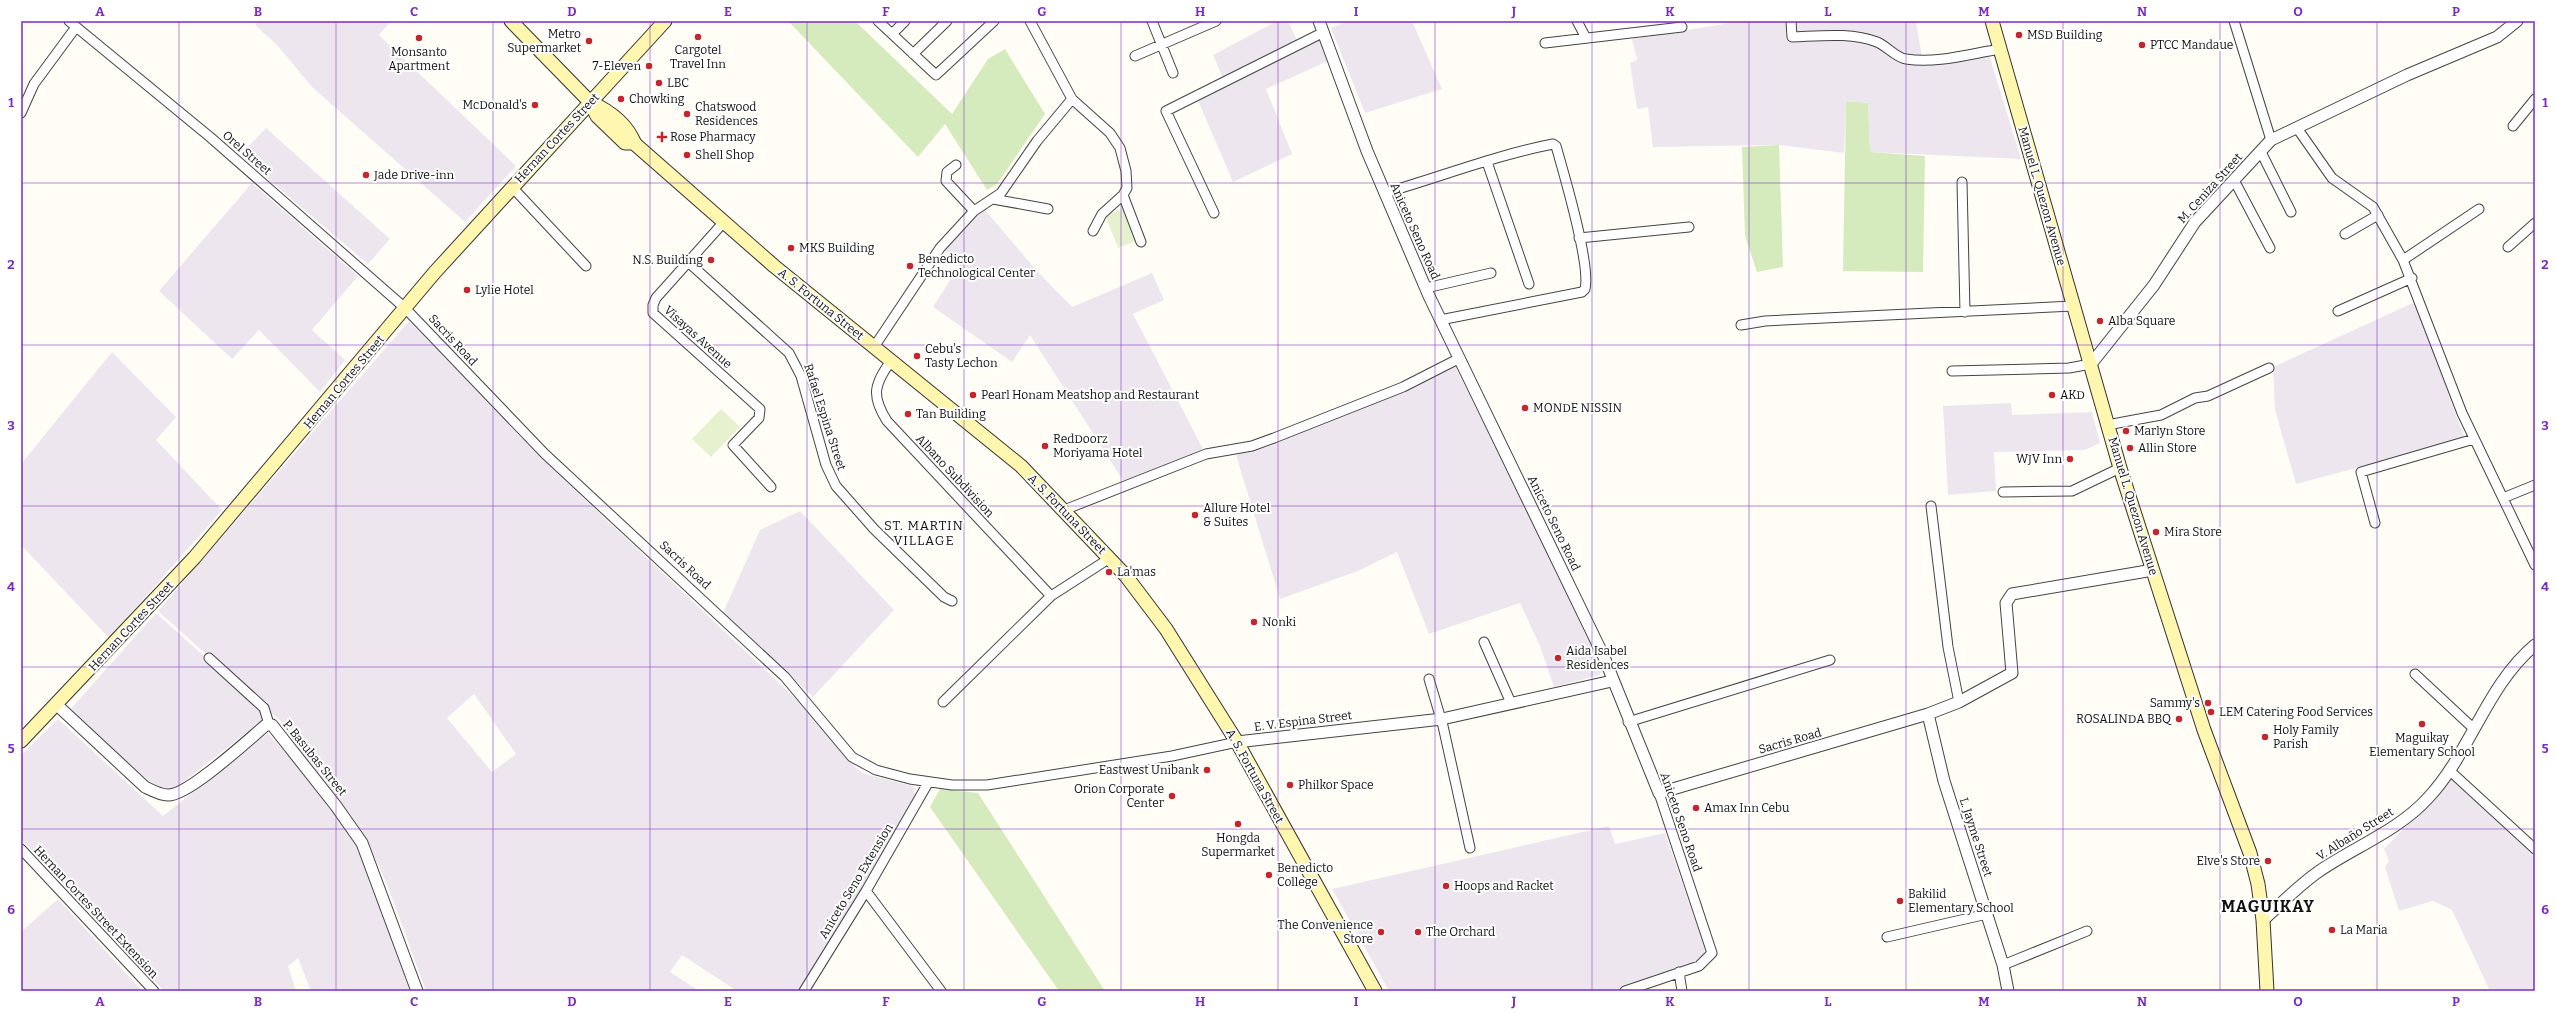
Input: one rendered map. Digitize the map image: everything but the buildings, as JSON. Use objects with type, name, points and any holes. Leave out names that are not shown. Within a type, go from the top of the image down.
[{"type":"main road","name":"A. S. Fortuna Street","points":[[511,21],[590,102],[597,116],[625,143],[635,143],[723,223],[1021,466],[1110,558],[1166,629],[1237,742],[1375,991]]},
{"type":"main road","name":"Hernan Cortes Street","points":[[21,741],[57,705],[226,522],[405,308],[512,187],[665,21]]},
{"type":"main road","name":"Manuel L. Quezon Avenue","points":[[1992,21],[2120,468],[2209,745],[2250,853],[2258,884],[2263,920],[2267,991]]},
{"type":"street","points":[[878,21],[936,75],[994,21]]},
{"type":"street","points":[[892,34],[905,21]]},
{"type":"street","points":[[913,54],[947,21]]},
{"type":"street","points":[[1030,21],[1072,99],[1110,133],[1120,148],[1126,171],[1127,188],[1123,195],[1102,214],[1093,230]]},
{"type":"street","points":[[1152,21],[1173,73]]},
{"type":"street","points":[[1135,56],[1216,21]]},
{"type":"street","name":"Aniceto Seno Road","points":[[1319,21],[1384,193],[1440,320],[1458,359],[1492,424],[1604,657],[1628,722],[1659,793],[1711,946],[1712,953],[1699,966],[1625,991]]},
{"type":"street","points":[[1577,21],[1586,38]]},
{"type":"street","points":[[1791,21],[1792,36],[1851,36],[1865,38],[1878,42],[1903,59],[1924,61],[2000,49]]},
{"type":"street","points":[[2234,21],[2271,140]]},
{"type":"street","name":"M. Ceniza Street","points":[[2091,364],[2154,285],[2195,222],[2271,140],[2407,75],[2497,37],[2517,21]]},
{"type":"street","points":[[21,113],[34,84],[72,24]]},
{"type":"street","name":"Orel Street","points":[[72,24],[210,137],[405,308]]},
{"type":"street","points":[[1545,43],[1682,27]]},
{"type":"street","points":[[1214,213],[1166,111],[1324,32]]},
{"type":"street","points":[[874,347],[940,248],[974,211],[1001,192],[1037,141],[1072,99]]},
{"type":"street","points":[[2513,126],[2534,101]]},
{"type":"street","points":[[2297,128],[2332,178],[2373,207],[2403,260],[2412,278],[2474,439],[2533,554],[2535,565]]},
{"type":"street","points":[[1384,193],[1487,162],[1518,151],[1553,144],[1556,146],[1579,238],[1586,286],[1582,292],[1440,320]]},
{"type":"street","points":[[2261,152],[2291,212]]},
{"type":"street","points":[[1487,162],[1529,284]]},
{"type":"street","points":[[956,165],[947,172],[946,181],[974,211]]},
{"type":"street","points":[[2234,180],[2270,248]]},
{"type":"street","points":[[1962,182],[1965,312]]},
{"type":"street","points":[[512,187],[586,266]]},
{"type":"street","points":[[1123,195],[1141,242]]},
{"type":"street","points":[[993,199],[1048,209]]},
{"type":"street","points":[[2403,260],[2479,209]]},
{"type":"street","points":[[2345,234],[2378,215]]},
{"type":"street","name":"Visayas Avenue","points":[[723,223],[656,298],[653,305],[653,313],[760,409],[759,418],[733,445],[771,487]]},
{"type":"street","points":[[2508,247],[2535,223]]},
{"type":"street","points":[[1579,238],[1689,227]]},
{"type":"street","name":"Rafael Espina Street","points":[[688,262],[789,353],[801,376],[826,465],[836,486],[874,529],[944,596],[952,601]]},
{"type":"street","points":[[1426,288],[1491,273]]},
{"type":"street","points":[[2338,311],[2412,278]]},
{"type":"street","points":[[1741,325],[1765,321],[2073,306]]},
{"type":"street","name":"Sacris Road","points":[[405,308],[545,454],[785,677],[852,757],[876,770],[928,783],[973,785]]},
{"type":"street","points":[[1064,510],[1206,454],[1252,446],[1274,438],[1403,387],[1458,359]]},
{"type":"street","name":"Albano Subdivision","points":[[891,361],[880,376],[876,389],[877,402],[887,421],[1051,596]]},
{"type":"street","points":[[1952,371],[2069,368],[2091,364]]},
{"type":"street","points":[[2107,425],[2161,415],[2195,398],[2208,396],[2269,368]]},
{"type":"street","points":[[2375,523],[2361,472],[2474,439]]},
{"type":"street","points":[[2004,492],[2072,491],[2120,468]]},
{"type":"street","points":[[2503,498],[2535,485]]},
{"type":"street","points":[[1931,506],[1948,647],[1959,702]]},
{"type":"street","points":[[943,702],[1051,596],[1110,558]]},
{"type":"street","name":"Sacris Road","points":[[1659,793],[1928,714],[1959,702],[2012,673],[2006,603],[2012,594],[2152,570]]},
{"type":"street","points":[[1484,642],[1511,703]]},
{"type":"street","name":"V. Albaño Street","points":[[2263,920],[2317,873],[2381,836],[2412,813],[2428,798],[2450,770],[2492,694],[2535,645]]},
{"type":"street","points":[[209,658],[264,708],[269,724]]},
{"type":"street","points":[[1628,722],[1830,660]]},
{"type":"street","points":[[2415,674],[2474,728]]},
{"type":"street","points":[[1429,679],[1442,719],[1470,848]]},
{"type":"street","name":"E. V. Espina Street","points":[[973,785],[1172,756],[1237,742],[1442,719],[1612,681]]},
{"type":"street","name":"P. Basubas Street","points":[[57,705],[145,787],[158,793],[169,795],[180,792],[204,777],[269,724],[336,806],[362,843],[417,991]]},
{"type":"street","name":"L. Jayme Street","points":[[1928,714],[1944,781],[2003,965],[2008,991]]},
{"type":"street","points":[[2450,770],[2535,849]]},
{"type":"street","name":"Aniceto Seno Extension","points":[[805,990],[866,891],[928,783]]},
{"type":"street","name":"Hernan Cortes Street Extension","points":[[21,849],[154,991]]},
{"type":"street","points":[[866,891],[941,991]]},
{"type":"street","points":[[1888,937],[1987,914]]},
{"type":"street","points":[[2003,965],[2087,931]]},
{"type":"street","points":[[1679,972],[1682,991]]},
{"type":"shaded area","points":[[259,21],[391,21],[379,35],[516,166],[465,222],[312,87],[277,45],[255,25]]},
{"type":"shaded area","points":[[1277,21],[1288,21],[1297,40],[1223,78],[1213,55]]},
{"type":"shaded area","points":[[1348,21],[1412,21],[1442,89],[1365,113],[1331,28]]},
{"type":"shaded area","points":[[1742,21],[1916,21],[1922,57],[1987,48],[2021,159],[1870,152],[1868,103],[1846,101],[1844,153],[1779,145],[1653,147],[1648,107],[1637,109],[1630,63],[1637,60],[1632,39]]},
{"type":"shaded area","points":[[1319,37],[1328,61],[1266,89],[1292,154],[1233,182],[1197,98]]},
{"type":"shaded area","points":[[266,128],[390,239],[368,264],[240,155]]},
{"type":"shaded area","points":[[252,183],[358,276],[312,330],[345,360],[320,392],[259,330],[232,359],[159,291]]},
{"type":"shaded area","points":[[985,210],[1036,270],[1072,307],[1152,273],[1164,300],[1133,314],[1203,449],[1124,482],[1030,335],[1012,362],[933,307],[961,263],[943,249],[964,225]]},
{"type":"shaded area","points":[[2415,302],[2465,439],[2296,484],[2275,410],[2273,367]]},
{"type":"shaded area","points":[[409,321],[540,457],[796,699],[857,769],[865,774],[913,786],[915,795],[859,895],[798,991],[737,991],[682,955],[670,972],[699,991],[426,991],[387,884],[364,835],[351,815],[293,744],[292,731],[158,611]],"holes":[[[474,694],[516,754],[492,772],[447,718]]]},
{"type":"shaded area","points":[[112,352],[176,417],[156,440],[222,510],[109,638],[21,545],[21,464]]},
{"type":"shaded area","points":[[1455,366],[1602,663],[1603,669],[1599,675],[1554,687],[1540,646],[1520,603],[1429,634],[1397,552],[1358,571],[1280,599],[1236,455],[1282,440],[1283,435],[1373,403]]},
{"type":"shaded area","points":[[2011,403],[2012,415],[2092,412],[2100,443],[2085,450],[1994,452],[1996,491],[1948,495],[1943,406]]},
{"type":"shaded area","points":[[800,511],[894,610],[813,697],[723,613],[760,530]]},
{"type":"shaded area","points":[[156,613],[264,710],[264,719],[178,786],[165,790],[153,784],[68,712]]},
{"type":"shaded area","points":[[58,719],[163,816],[268,733],[314,785],[337,814],[359,850],[410,991],[311,991],[298,958],[288,966],[296,991],[164,991],[21,839],[21,755]]},
{"type":"shaded area","points":[[2452,779],[2535,853],[2535,991],[2490,991],[2452,910],[2433,901],[2399,911],[2385,867],[2389,861],[2384,849]]},
{"type":"shaded area","points":[[1609,826],[1615,844],[1665,833],[1705,948],[1704,955],[1700,960],[1614,991],[1389,991],[1332,889]]},
{"type":"shaded area","points":[[58,899],[142,991],[21,991],[21,932]]},
{"type":"green space","points":[[788,21],[855,21],[952,114],[988,59],[1005,49],[1045,114],[997,184],[987,190],[945,124],[918,157]]},
{"type":"green space","points":[[1846,101],[1868,103],[1870,152],[1925,156],[1923,272],[1843,271]]},
{"type":"green space","points":[[1779,145],[1783,267],[1757,272],[1745,236],[1742,147]]},
{"type":"green space","points":[[1123,209],[1136,241],[1118,248],[1105,215]]},
{"type":"green space","points":[[721,409],[740,427],[711,457],[692,439]]},
{"type":"green space","points":[[940,789],[978,793],[1105,991],[1059,991],[930,807]]},
{"type":"place","name":"MSD Building","points":[[2019,35]]},
{"type":"place","name":"Cargotel Travel Inn","points":[[698,37]]},
{"type":"place","name":"Monsanto Apartment","points":[[419,38]]},
{"type":"place","name":"Metro Supermarket","points":[[589,41]]},
{"type":"place","name":"PTCC Mandaue","points":[[2142,45]]},
{"type":"place","name":"7-Eleven","points":[[649,66]]},
{"type":"place","name":"LBC","points":[[659,83]]},
{"type":"place","name":"Chowking","points":[[621,99]]},
{"type":"place","name":"McDonald's","points":[[535,105]]},
{"type":"place","name":"Chatswood Residences","points":[[687,114]]},
{"type":"place","name":"Rose Pharmacy","points":[[662,137]]},
{"type":"place","name":"Shell Shop","points":[[687,155]]},
{"type":"place","name":"Jade Drive-inn","points":[[366,175]]},
{"type":"place","name":"MKS Building","points":[[791,248]]},
{"type":"place","name":"N.S. Building","points":[[711,260]]},
{"type":"place","name":"Benedicto Technological Center","points":[[910,266]]},
{"type":"place","name":"Lylie Hotel","points":[[467,290]]},
{"type":"place","name":"Alba Square","points":[[2100,321]]},
{"type":"place","name":"Cebu's Tasty Lechon","points":[[917,356]]},
{"type":"place","name":"Pearl Honam Meatshop and Restaurant","points":[[973,395]]},
{"type":"place","name":"AKD","points":[[2052,395]]},
{"type":"place","name":"MONDE NISSIN","points":[[1525,408]]},
{"type":"place","name":"Tan Building","points":[[908,414]]},
{"type":"place","name":"Marlyn Store","points":[[2126,431]]},
{"type":"place","name":"RedDoorz Moriyama Hotel","points":[[1045,446]]},
{"type":"place","name":"Allin Store","points":[[2130,448]]},
{"type":"place","name":"WJV Inn","points":[[2070,459]]},
{"type":"place","name":"Allure Hotel & Suites","points":[[1195,515]]},
{"type":"place","name":"Mira Store","points":[[2156,532]]},
{"type":"place","name":"La'mas","points":[[1109,572]]},
{"type":"place","name":"Nonki","points":[[1254,622]]},
{"type":"place","name":"Aida Isabel Residences","points":[[1558,658]]},
{"type":"place","name":"Sammy's","points":[[2208,703]]},
{"type":"place","name":"LEM Catering Food Services","points":[[2211,712]]},
{"type":"place","name":"ROSALINDA BBQ","points":[[2179,719]]},
{"type":"place","name":"Maguikay Elementary School","points":[[2422,724]]},
{"type":"place","name":"Holy Family Parish","points":[[2265,737]]},
{"type":"place","name":"Eastwest Unibank","points":[[1207,770]]},
{"type":"place","name":"Philkor Space","points":[[1290,785]]},
{"type":"place","name":"Orion Corporate Center","points":[[1172,796]]},
{"type":"place","name":"Amax Inn Cebu","points":[[1696,808]]},
{"type":"place","name":"Hongda Supermarket","points":[[1238,824]]},
{"type":"place","name":"Elve's Store","points":[[2268,861]]},
{"type":"place","name":"Benedicto College","points":[[1269,875]]},
{"type":"place","name":"Hoops and Racket","points":[[1446,886]]},
{"type":"place","name":"Bakilid Elementary School","points":[[1900,901]]},
{"type":"place","name":"La Maria","points":[[2332,930]]},
{"type":"place","name":"The Convenience Store","points":[[1381,932]]},
{"type":"place","name":"The Orchard","points":[[1418,932]]},
{"type":"district","name":"ST. MARTIN VILLAGE","points":[[924,532]]},
{"type":"district","name":"MAGUIKAY","points":[[2268,906]]}]
